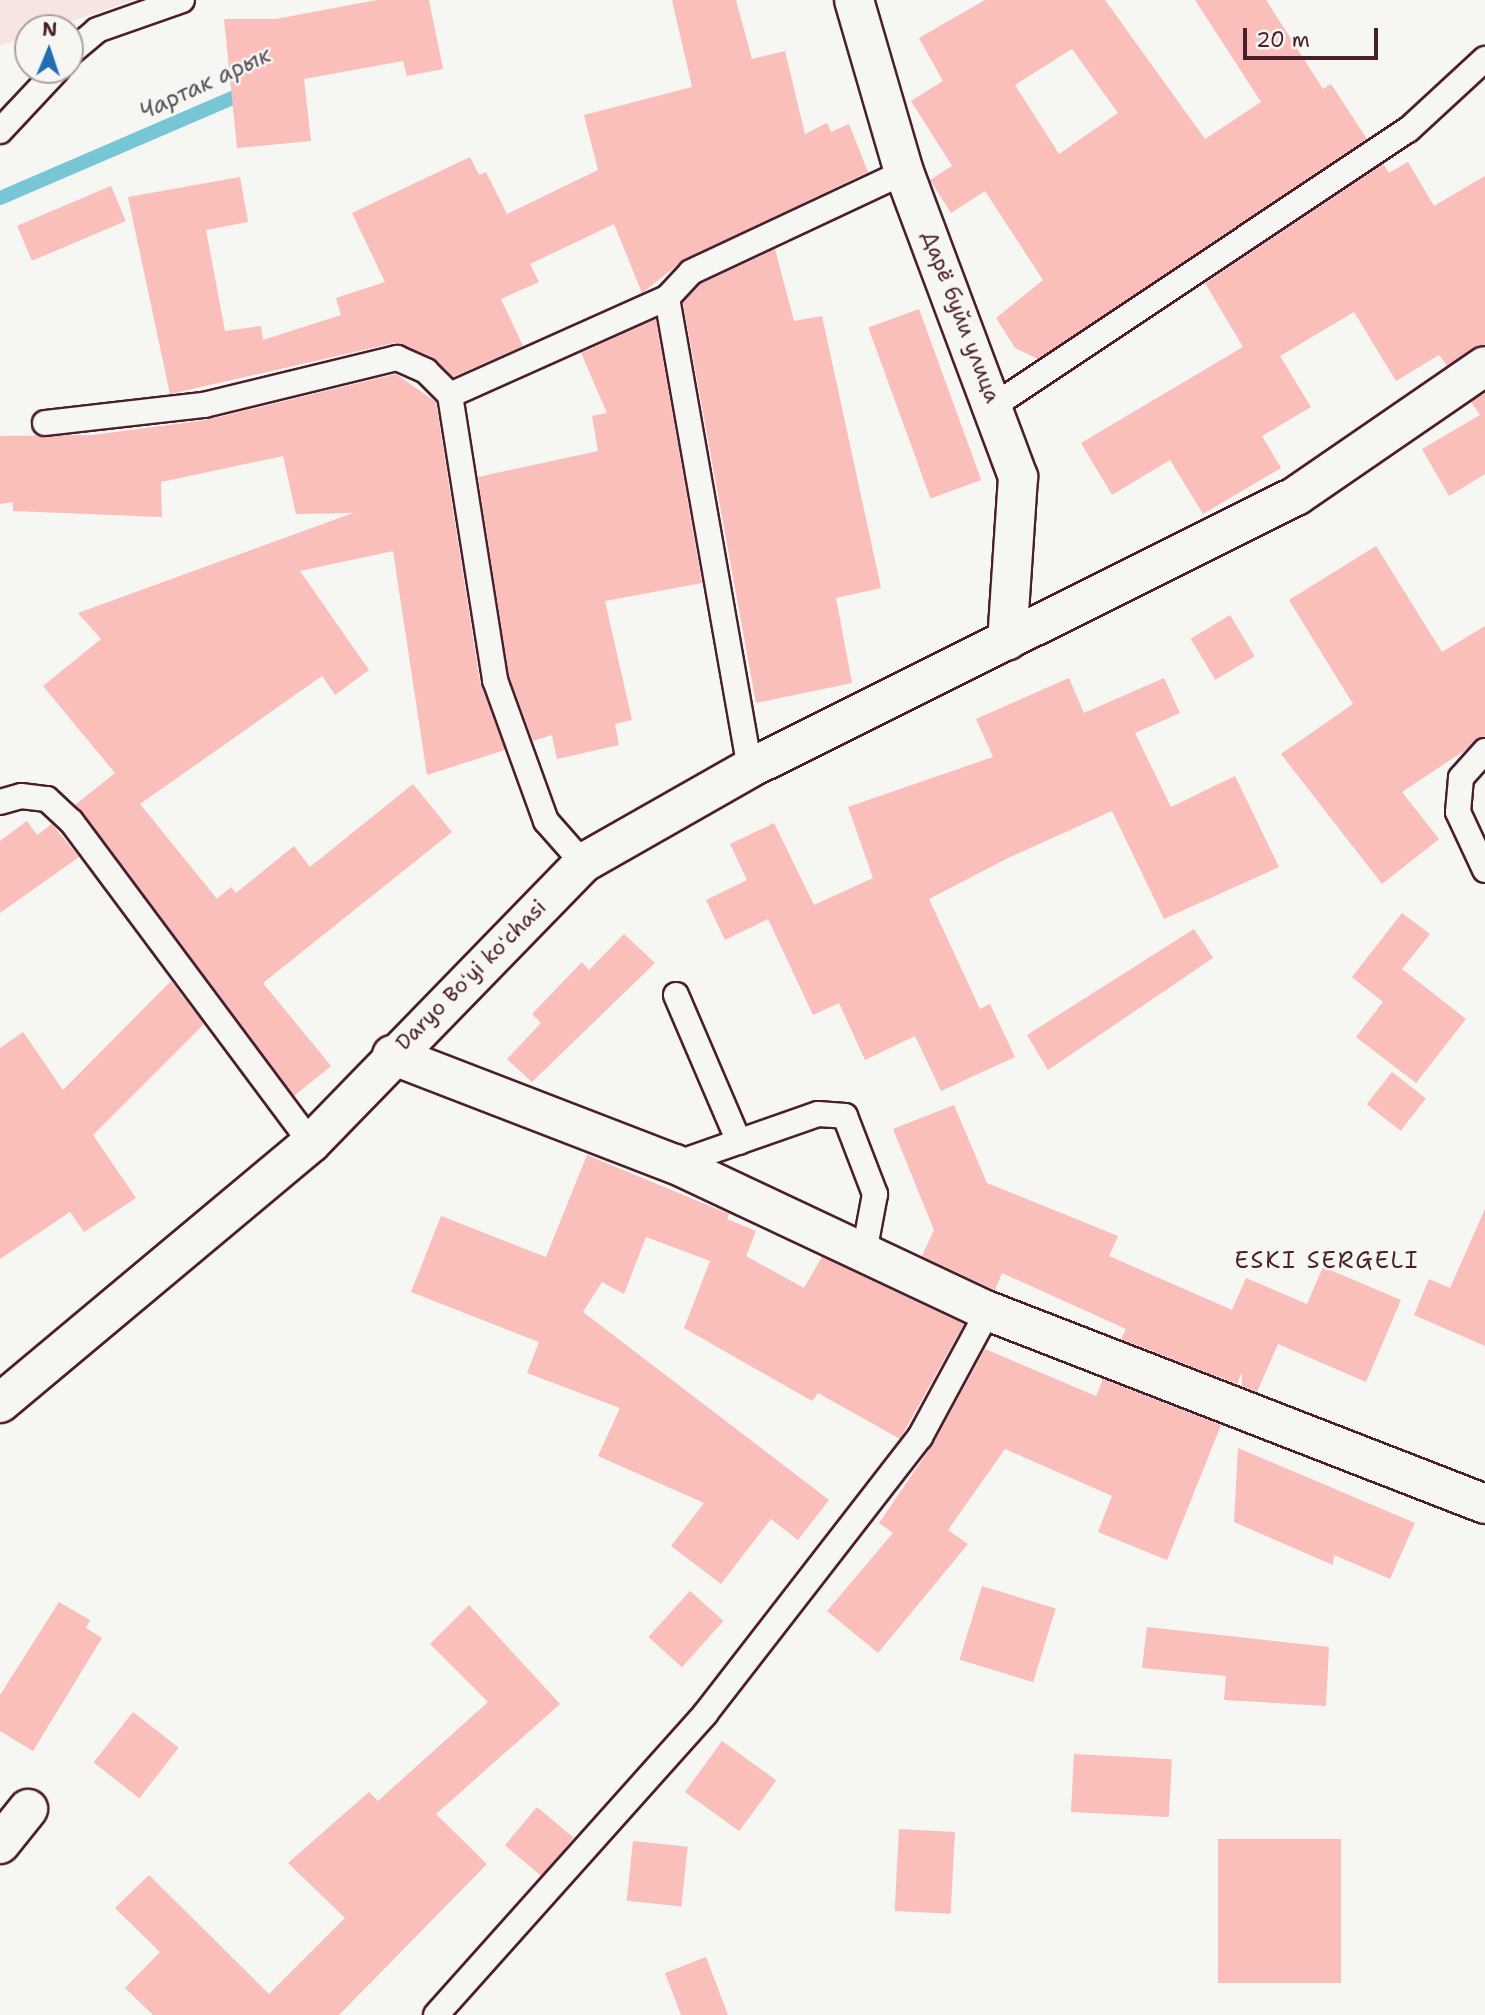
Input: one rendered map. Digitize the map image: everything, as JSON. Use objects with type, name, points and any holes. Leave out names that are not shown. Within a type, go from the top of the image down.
[{"type":"street","name":"Дарё буйи улица","points":[[854,0],[904,172],[995,405],[1018,477],[1007,641]]},
{"type":"street","name":"Daryo Boʻyi koʻchasi","points":[[0,1403],[311,1143],[392,1055],[583,863],[750,768],[1296,496],[1485,366]]},
{"type":"street","points":[[392,1055],[675,1164],[988,1311],[1485,1504]]},
{"type":"street","points":[[0,1844],[28,1810]]},
{"type":"lane","points":[[84,41],[97,30],[182,0]]},
{"type":"lane","points":[[995,405],[1408,130],[1485,60]]},
{"type":"lane","points":[[0,131],[44,84]]},
{"type":"lane","points":[[450,395],[667,298],[691,272],[904,172]]},
{"type":"lane","points":[[667,298],[750,768]]},
{"type":"lane","points":[[45,423],[204,405],[397,358],[426,371],[450,395],[495,680],[546,821],[583,863]]},
{"type":"lane","points":[[1485,751],[1461,778],[1458,812],[1485,870]]},
{"type":"lane","points":[[0,802],[47,799],[71,821],[311,1143]]},
{"type":"lane","points":[[676,995],[739,1142]]},
{"type":"lane","points":[[675,1164],[818,1114],[845,1116],[875,1194],[864,1253]]},
{"type":"lane","points":[[436,2015],[705,1714],[920,1437],[988,1311]]},
{"type":"shaded area","points":[[0,0],[134,0],[84,17],[84,14],[14,14],[14,41],[0,46]]},
{"type":"building","points":[[377,0],[429,0],[443,69],[407,76],[403,61],[304,79],[311,141],[237,148],[224,19],[276,19]]},
{"type":"building","points":[[672,0],[736,0],[752,59],[785,51],[805,134],[827,123],[831,132],[849,124],[868,172],[685,259],[642,293],[614,224],[530,264],[539,282],[501,299],[523,346],[453,377],[432,357],[394,343],[170,394],[128,197],[240,177],[248,222],[206,230],[225,331],[261,326],[263,340],[341,315],[336,298],[385,282],[352,213],[470,157],[479,175],[486,172],[507,214],[598,170],[584,115],[692,87]]},
{"type":"building","points":[[985,0],[1105,0],[1205,139],[1261,102],[1195,0],[1266,0],[1323,89],[1331,84],[1367,139],[1038,359],[1015,348],[996,318],[1043,280],[985,191],[951,213],[930,180],[952,166],[911,101],[943,81],[919,38]],"holes":[[[1072,49],[1118,113],[1059,154],[1015,85]]]},
{"type":"building","points":[[1408,162],[1434,206],[1485,176],[1485,344],[1447,366],[1439,355],[1396,381],[1354,312],[1280,356],[1311,407],[1262,436],[1281,468],[1203,514],[1170,460],[1112,495],[1081,443],[1243,347],[1205,283],[1383,164],[1389,173]]},
{"type":"building","points":[[111,186],[126,221],[32,261],[17,226]]},
{"type":"building","points":[[775,249],[794,321],[822,316],[881,588],[836,598],[852,683],[756,703],[683,303],[700,284]]},
{"type":"building","points":[[919,309],[981,480],[931,498],[868,327]]},
{"type":"building","points":[[656,319],[702,583],[605,601],[632,720],[615,724],[619,745],[557,759],[552,735],[533,741],[509,676],[478,477],[598,451],[592,416],[607,413],[581,353]]},
{"type":"building","points":[[396,374],[436,402],[480,682],[505,750],[427,775],[393,551],[300,571],[369,670],[335,695],[322,676],[140,804],[217,899],[231,887],[236,893],[294,846],[310,867],[413,784],[452,832],[263,983],[331,1066],[294,1096],[75,805],[115,773],[43,686],[101,639],[78,613],[353,513],[296,514],[283,456],[161,482],[162,517],[13,511],[13,502],[0,504],[0,436],[93,435],[206,420]]},
{"type":"building","points":[[1485,393],[1485,474],[1449,496],[1422,449],[1480,415],[1471,402]]},
{"type":"building","points":[[1376,546],[1442,652],[1485,626],[1485,737],[1402,792],[1439,839],[1382,884],[1281,754],[1353,704],[1289,600]]},
{"type":"building","points":[[1230,615],[1255,656],[1215,680],[1191,639]]},
{"type":"building","points":[[1069,678],[1084,713],[1164,678],[1180,713],[1135,733],[1171,807],[1235,776],[1279,867],[1164,919],[1112,811],[1008,858],[929,899],[980,1009],[990,1004],[1015,1057],[941,1091],[915,1036],[865,1060],[839,1003],[813,1015],[768,919],[725,940],[706,900],[747,880],[730,844],[774,823],[814,905],[873,878],[848,807],[993,757],[976,719]]},
{"type":"building","points":[[27,821],[37,835],[52,824],[79,857],[0,913],[0,841]]},
{"type":"building","points":[[1402,913],[1430,934],[1402,969],[1466,1019],[1416,1083],[1356,1037],[1383,1002],[1352,977]]},
{"type":"building","points":[[1194,929],[1213,958],[1048,1070],[1027,1035]]},
{"type":"building","points":[[624,934],[655,963],[532,1082],[507,1059],[541,1023],[532,1014],[582,962],[589,970]]},
{"type":"building","points":[[171,981],[204,1024],[93,1135],[136,1198],[84,1232],[70,1212],[0,1259],[0,1048],[23,1032],[63,1090]]},
{"type":"building","points":[[1392,1072],[1426,1098],[1401,1131],[1367,1104]]},
{"type":"building","points":[[954,1105],[987,1183],[1118,1236],[1109,1256],[1232,1310],[1246,1278],[1307,1304],[1323,1267],[1401,1300],[1366,1382],[1278,1344],[1257,1392],[1242,1386],[1242,1372],[1237,1384],[1121,1339],[1126,1329],[1002,1273],[995,1290],[922,1256],[934,1230],[893,1129]]},
{"type":"building","points":[[587,1155],[729,1214],[727,1219],[756,1231],[746,1256],[804,1288],[822,1257],[964,1324],[900,1439],[818,1393],[812,1401],[684,1328],[710,1261],[646,1237],[624,1294],[602,1282],[583,1312],[829,1500],[798,1540],[771,1519],[721,1584],[671,1546],[704,1503],[598,1456],[620,1408],[527,1373],[539,1342],[411,1292],[441,1216],[546,1257]]},
{"type":"building","points":[[1485,1209],[1485,1346],[1414,1315],[1429,1279],[1450,1288]]},
{"type":"building","points":[[985,1349],[1096,1396],[1103,1379],[1221,1425],[1167,1560],[1098,1532],[1112,1496],[1005,1449],[948,1530],[968,1544],[878,1653],[827,1611],[893,1533],[879,1523],[933,1444]]},
{"type":"building","points":[[1238,1448],[1415,1523],[1390,1579],[1334,1555],[1333,1565],[1234,1522]]},
{"type":"building","points":[[982,1586],[1056,1609],[1033,1682],[959,1660]]},
{"type":"building","points":[[690,1591],[723,1621],[682,1667],[649,1637]]},
{"type":"building","points":[[59,1602],[90,1620],[86,1628],[102,1638],[33,1751],[0,1731],[0,1695]]},
{"type":"building","points":[[469,1605],[560,1704],[436,1814],[487,1864],[339,2015],[153,2015],[125,1988],[160,1952],[115,1908],[149,1875],[269,1994],[345,1918],[288,1863],[369,1792],[378,1801],[488,1702],[430,1644]]},
{"type":"building","points":[[1147,1627],[1329,1647],[1326,1706],[1224,1700],[1226,1676],[1142,1668]]},
{"type":"building","points":[[133,1712],[179,1748],[139,1798],[94,1762]]},
{"type":"building","points":[[722,1741],[776,1780],[739,1831],[685,1792]]},
{"type":"building","points":[[1074,1754],[1172,1759],[1169,1817],[1071,1812]]},
{"type":"building","points":[[537,1807],[574,1838],[542,1876],[505,1845]]},
{"type":"building","points":[[899,1829],[955,1832],[951,1914],[895,1911]]},
{"type":"building","points":[[1218,1839],[1341,1839],[1341,1983],[1218,1983]]},
{"type":"building","points":[[633,1841],[688,1847],[681,1906],[627,1901]]},
{"type":"building","points":[[706,1957],[728,2015],[681,2015],[665,1973]]},
{"type":"waterway","name":"Чартак арык","points":[[0,198],[248,91]]},
{"type":"district","name":"ESKI SERGELI","points":[[1327,1260]]}]
